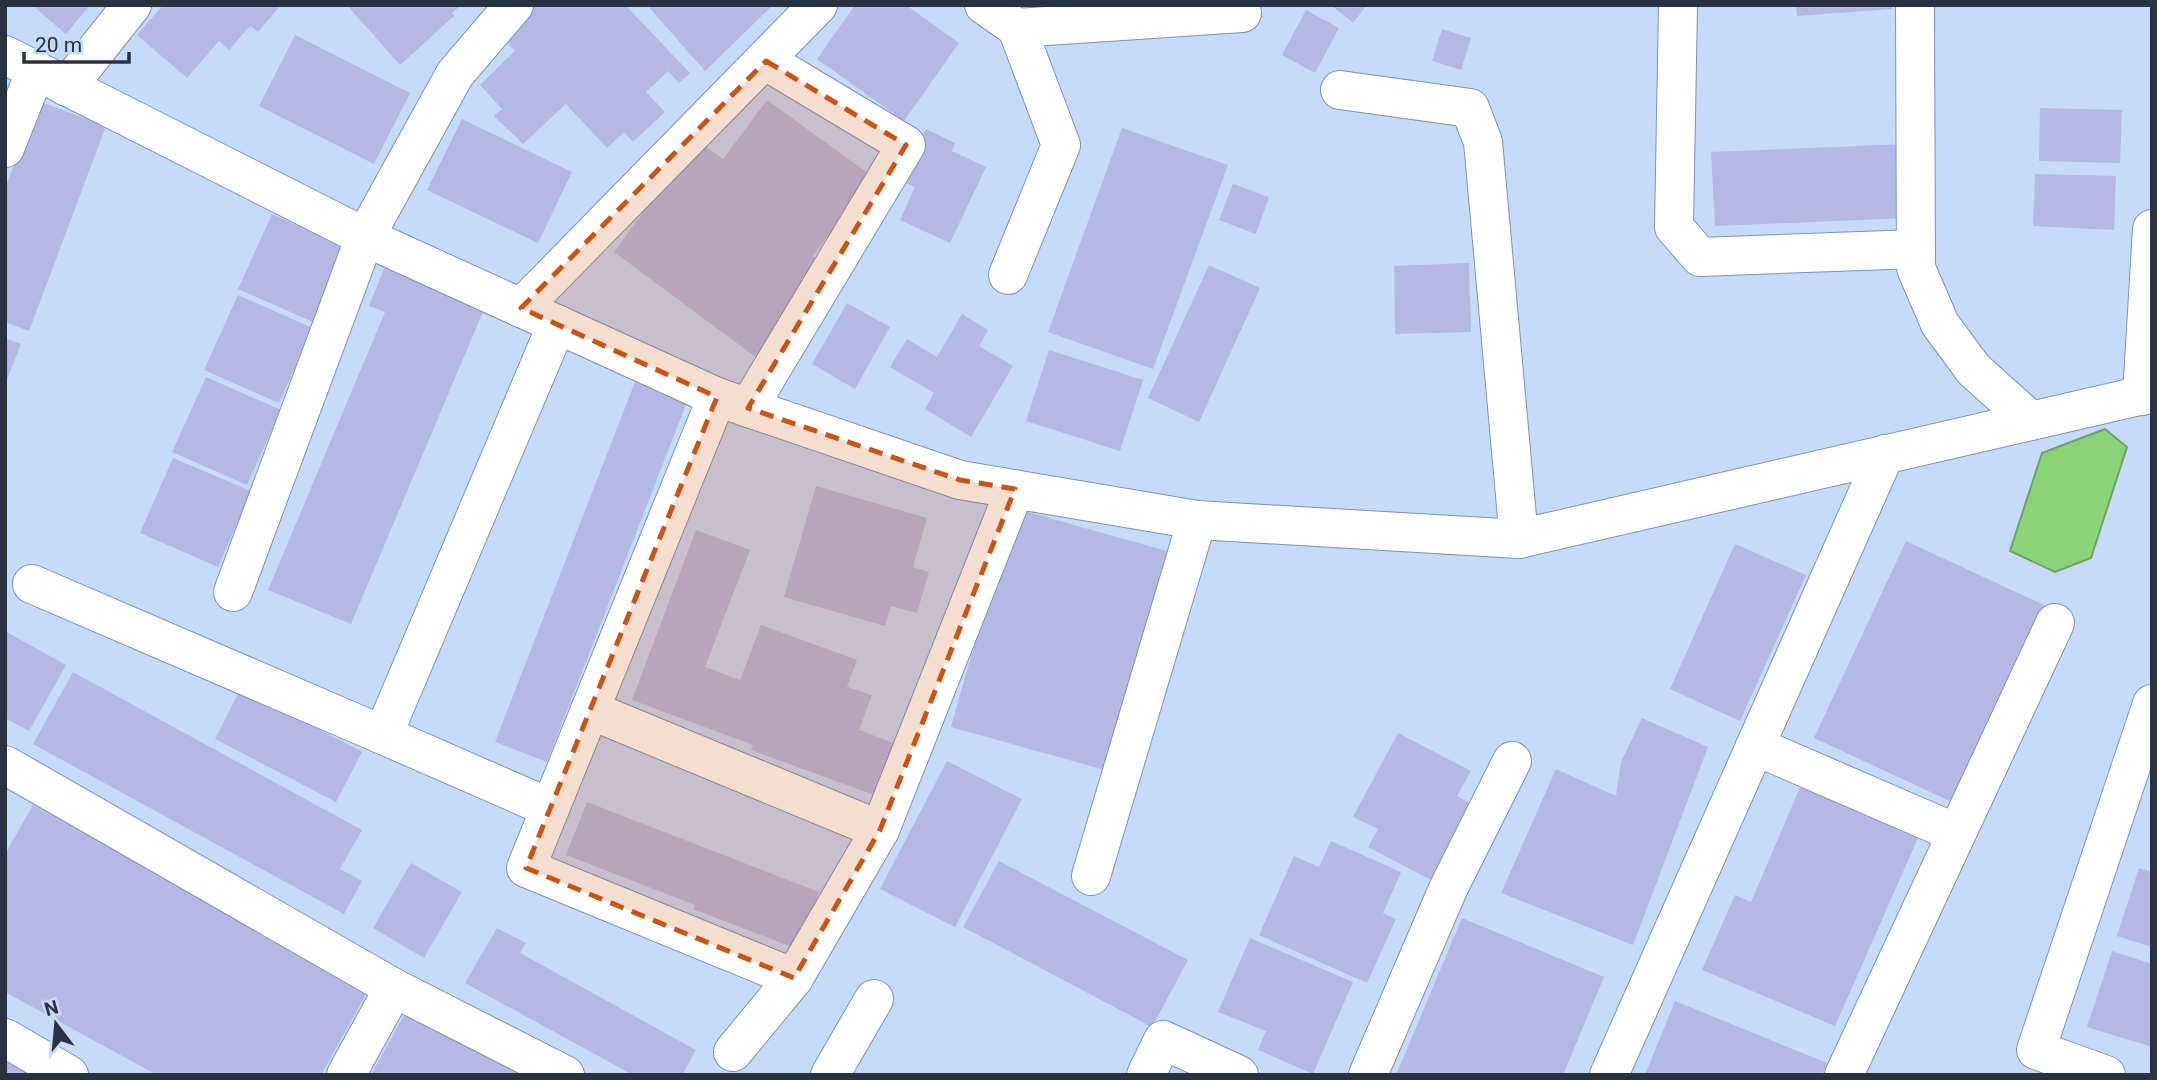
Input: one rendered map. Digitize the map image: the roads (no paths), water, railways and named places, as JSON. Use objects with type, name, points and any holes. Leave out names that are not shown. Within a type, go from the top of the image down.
[{"type":"street","points":[[5,148],[36,70],[132,5]]},
{"type":"street","points":[[233,592],[365,237],[456,74],[514,5]]},
{"type":"street","points":[[521,308],[818,5]]},
{"type":"street","points":[[984,5],[1017,28],[1061,145],[1009,275]]},
{"type":"street","points":[[1678,5],[1674,227],[1700,257],[1916,249]]},
{"type":"street","points":[[1915,5],[1916,268],[1940,324],[1974,370],[2031,421]]},
{"type":"street","points":[[1017,28],[1242,13]]},
{"type":"street","points":[[766,61],[905,145],[732,402],[590,709],[526,868],[794,978]]},
{"type":"street","points":[[36,70],[365,237],[732,402],[960,480],[1197,520],[1519,539],[2147,395],[2152,229]]},
{"type":"street","points":[[1340,90],[1471,108],[1483,142],[1519,539]]},
{"type":"street","points":[[383,735],[557,324]]},
{"type":"street","points":[[1609,1075],[1885,454]]},
{"type":"street","points":[[733,1052],[794,978],[880,830],[1015,489]]},
{"type":"street","points":[[1091,876],[1197,520]]},
{"type":"street","points":[[32,584],[550,808]]},
{"type":"street","points":[[1844,1075],[2055,623]]},
{"type":"street","points":[[2106,1075],[2036,1050],[2152,704]]},
{"type":"street","points":[[590,709],[880,830]]},
{"type":"street","points":[[1755,746],[1956,834]]},
{"type":"street","points":[[1368,1075],[1448,889],[1512,761]]},
{"type":"street","points":[[10,778],[394,988],[565,1075]]},
{"type":"street","points":[[346,1075],[394,988]]},
{"type":"street","points":[[830,1075],[874,999]]},
{"type":"street","points":[[5,1038],[69,1075]]},
{"type":"street","points":[[1146,1075],[1163,1040],[1239,1075]]}]
